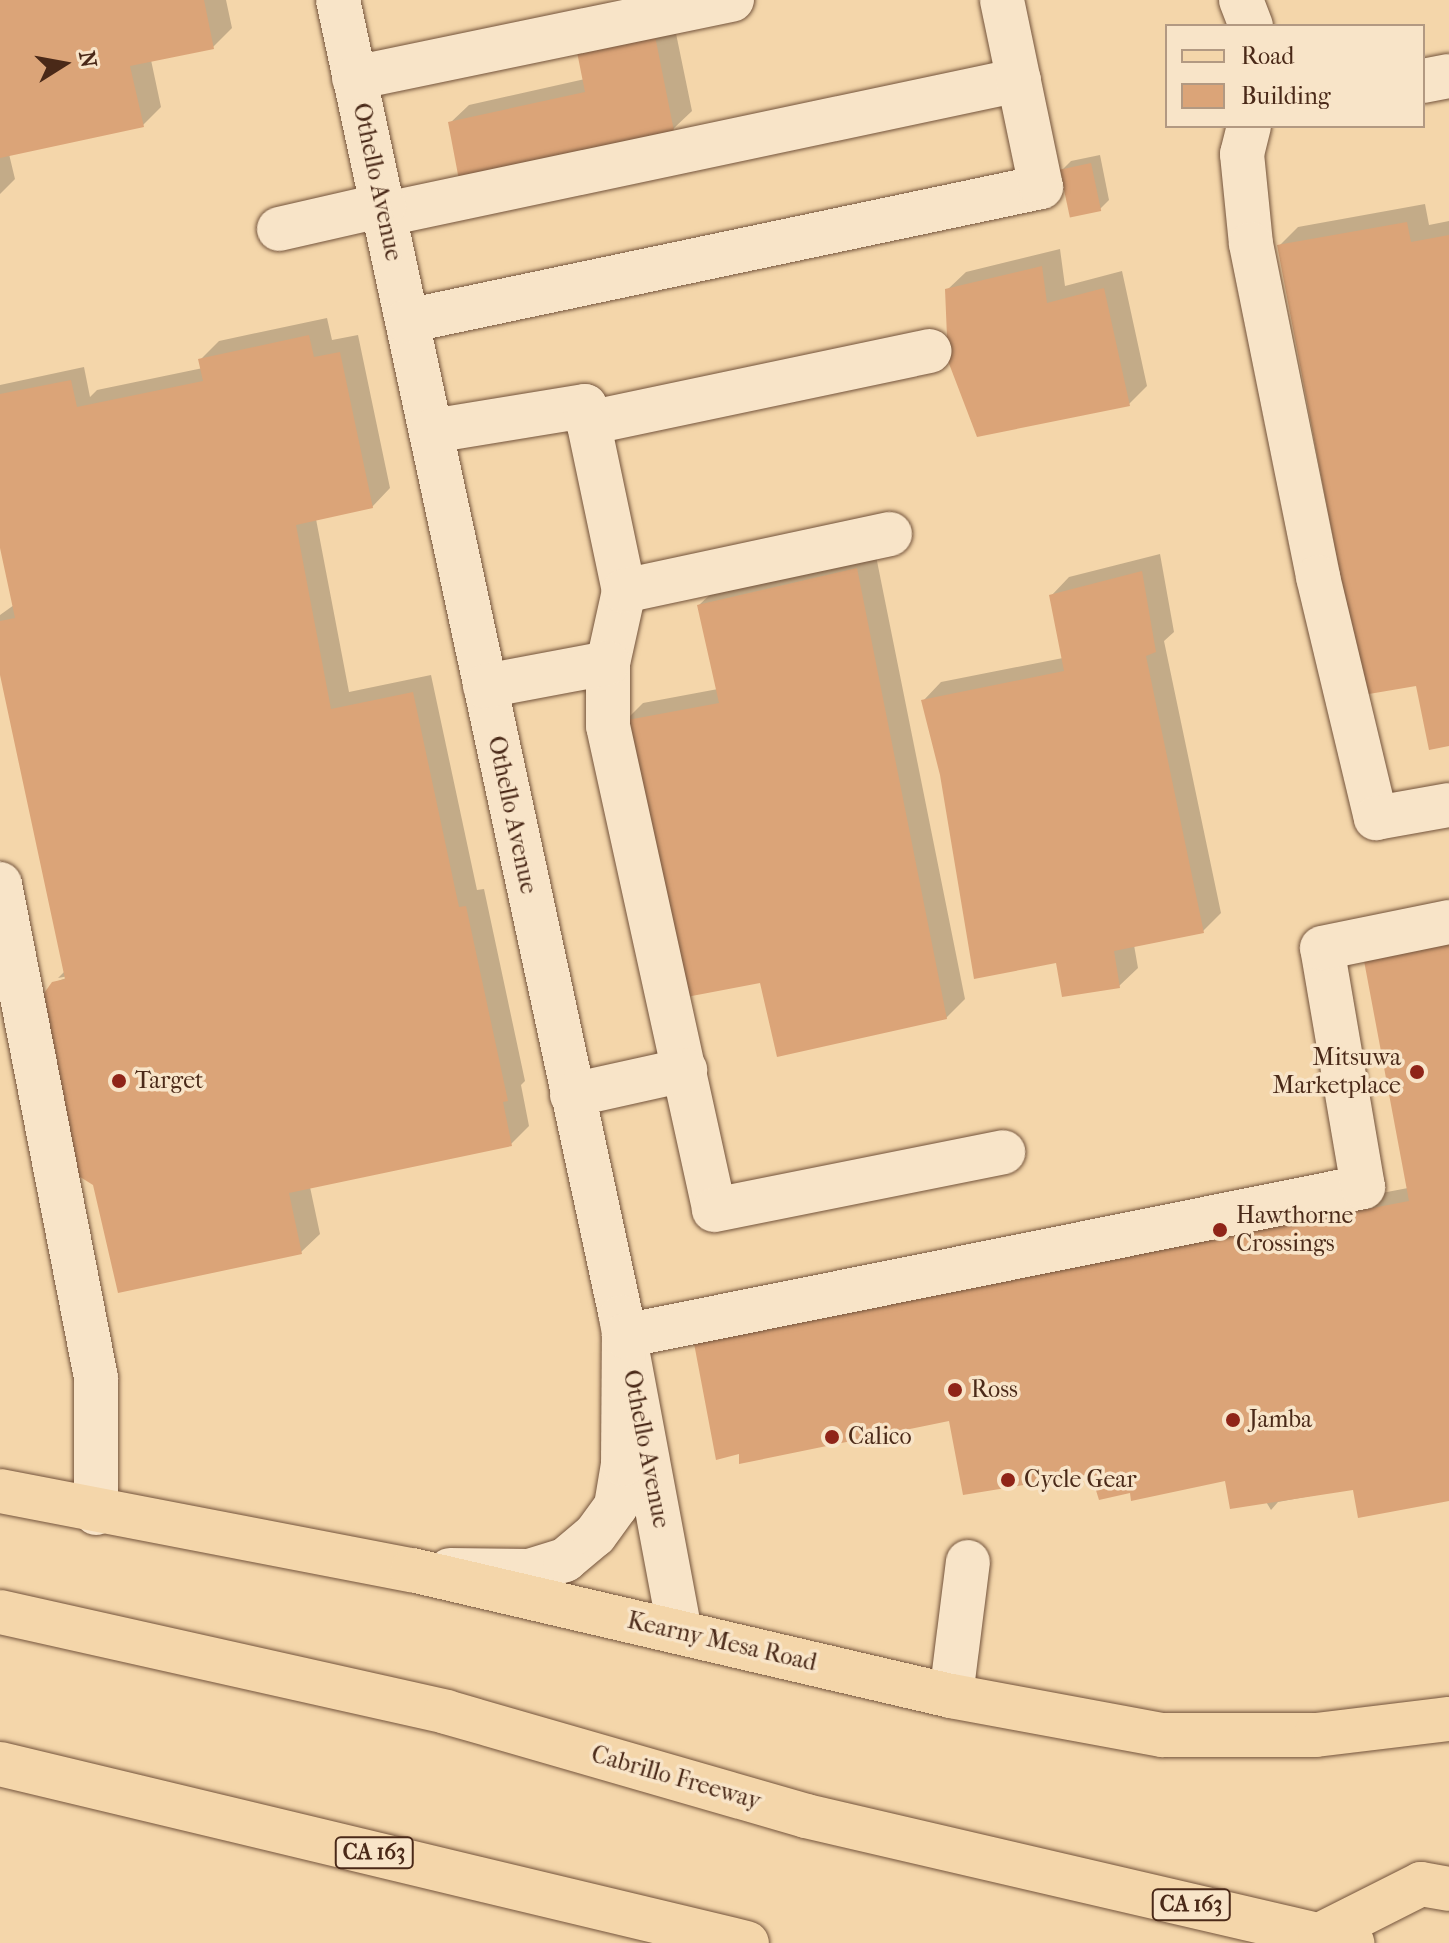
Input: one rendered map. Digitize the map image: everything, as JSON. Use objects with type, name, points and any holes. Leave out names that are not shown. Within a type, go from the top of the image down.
[{"type":"main road","name":"Kearny Mesa Road","points":[[0,1491],[96,1513],[412,1570],[951,1696],[1162,1735],[1316,1735],[1449,1719]]},
{"type":"main road","name":"Cabrillo Freeway","points":[[0,1612],[446,1712],[806,1816],[1336,1939]]},
{"type":"main road","name":"CA 163","points":[[0,1764],[747,1943]]},
{"type":"main road","points":[[1336,1939],[1421,1884],[1449,1889]]},
{"type":"street","name":"Othello Avenue","points":[[338,0],[624,1336],[680,1632]]},
{"type":"street","points":[[354,78],[732,0]]},
{"type":"street","points":[[407,321],[1041,187],[1002,0]]},
{"type":"street","points":[[1241,0],[1250,24]]},
{"type":"street","points":[[1425,81],[1449,76]]},
{"type":"street","points":[[279,229],[1019,80]]},
{"type":"street","points":[[1248,128],[1242,154],[1251,244],[1318,577],[1376,818],[1449,805]]},
{"type":"street","points":[[588,423],[930,351]]},
{"type":"street","points":[[432,431],[585,406],[624,591],[608,663],[608,726],[714,1210],[1003,1152]]},
{"type":"street","points":[[624,591],[890,534]]},
{"type":"street","points":[[485,686],[608,663]]},
{"type":"street","points":[[0,884],[96,1378],[96,1513]]},
{"type":"street","points":[[412,1570],[529,1571],[565,1560],[595,1535],[616,1506],[623,1464],[624,1336],[1363,1187],[1322,948],[1449,922]]},
{"type":"street","points":[[572,1095],[685,1070]]},
{"type":"street","points":[[951,1696],[968,1562]]},
{"type":"building","points":[[0,0],[204,0],[214,49],[130,66],[144,127],[0,158]]},
{"type":"building","points":[[654,31],[674,131],[459,180],[448,122],[585,92],[576,47]]},
{"type":"building","points":[[1091,163],[1101,211],[1070,218],[1060,170]]},
{"type":"building","points":[[1407,222],[1411,242],[1449,235],[1449,746],[1429,750],[1416,686],[1363,695],[1277,245]]},
{"type":"building","points":[[1042,266],[1047,303],[1104,288],[1130,406],[977,437],[948,361],[945,289]]},
{"type":"building","points":[[309,335],[314,357],[340,352],[373,508],[296,525],[331,709],[413,692],[459,907],[466,906],[508,1101],[503,1102],[512,1146],[289,1193],[302,1254],[118,1293],[93,1185],[77,1175],[40,999],[52,982],[65,979],[0,675],[0,621],[15,618],[0,548],[0,394],[71,380],[77,407],[203,381],[198,359]]},
{"type":"building","points":[[857,568],[947,1019],[777,1057],[760,983],[676,999],[622,721],[719,703],[697,605]]},
{"type":"building","points":[[1142,571],[1156,652],[1146,656],[1204,933],[1114,951],[1120,988],[1062,997],[1056,963],[974,979],[940,775],[921,700],[1064,671],[1049,595]]},
{"type":"building","points":[[1449,934],[1449,1501],[1358,1518],[1353,1490],[1230,1509],[1225,1481],[1131,1501],[1130,1493],[1099,1500],[1091,1474],[963,1495],[949,1421],[739,1464],[739,1454],[716,1460],[693,1338],[1409,1201],[1362,950]]},
{"type":"place","name":"Mitsuwa Marketplace","points":[[1417,1072]]},
{"type":"place","name":"Target","points":[[119,1081]]},
{"type":"place","name":"Hawthorne Crossings","points":[[1220,1230]]},
{"type":"place","name":"Ross","points":[[955,1390]]},
{"type":"place","name":"Jamba","points":[[1233,1420]]},
{"type":"place","name":"Calico","points":[[832,1437]]},
{"type":"place","name":"Cycle Gear","points":[[1008,1480]]}]
